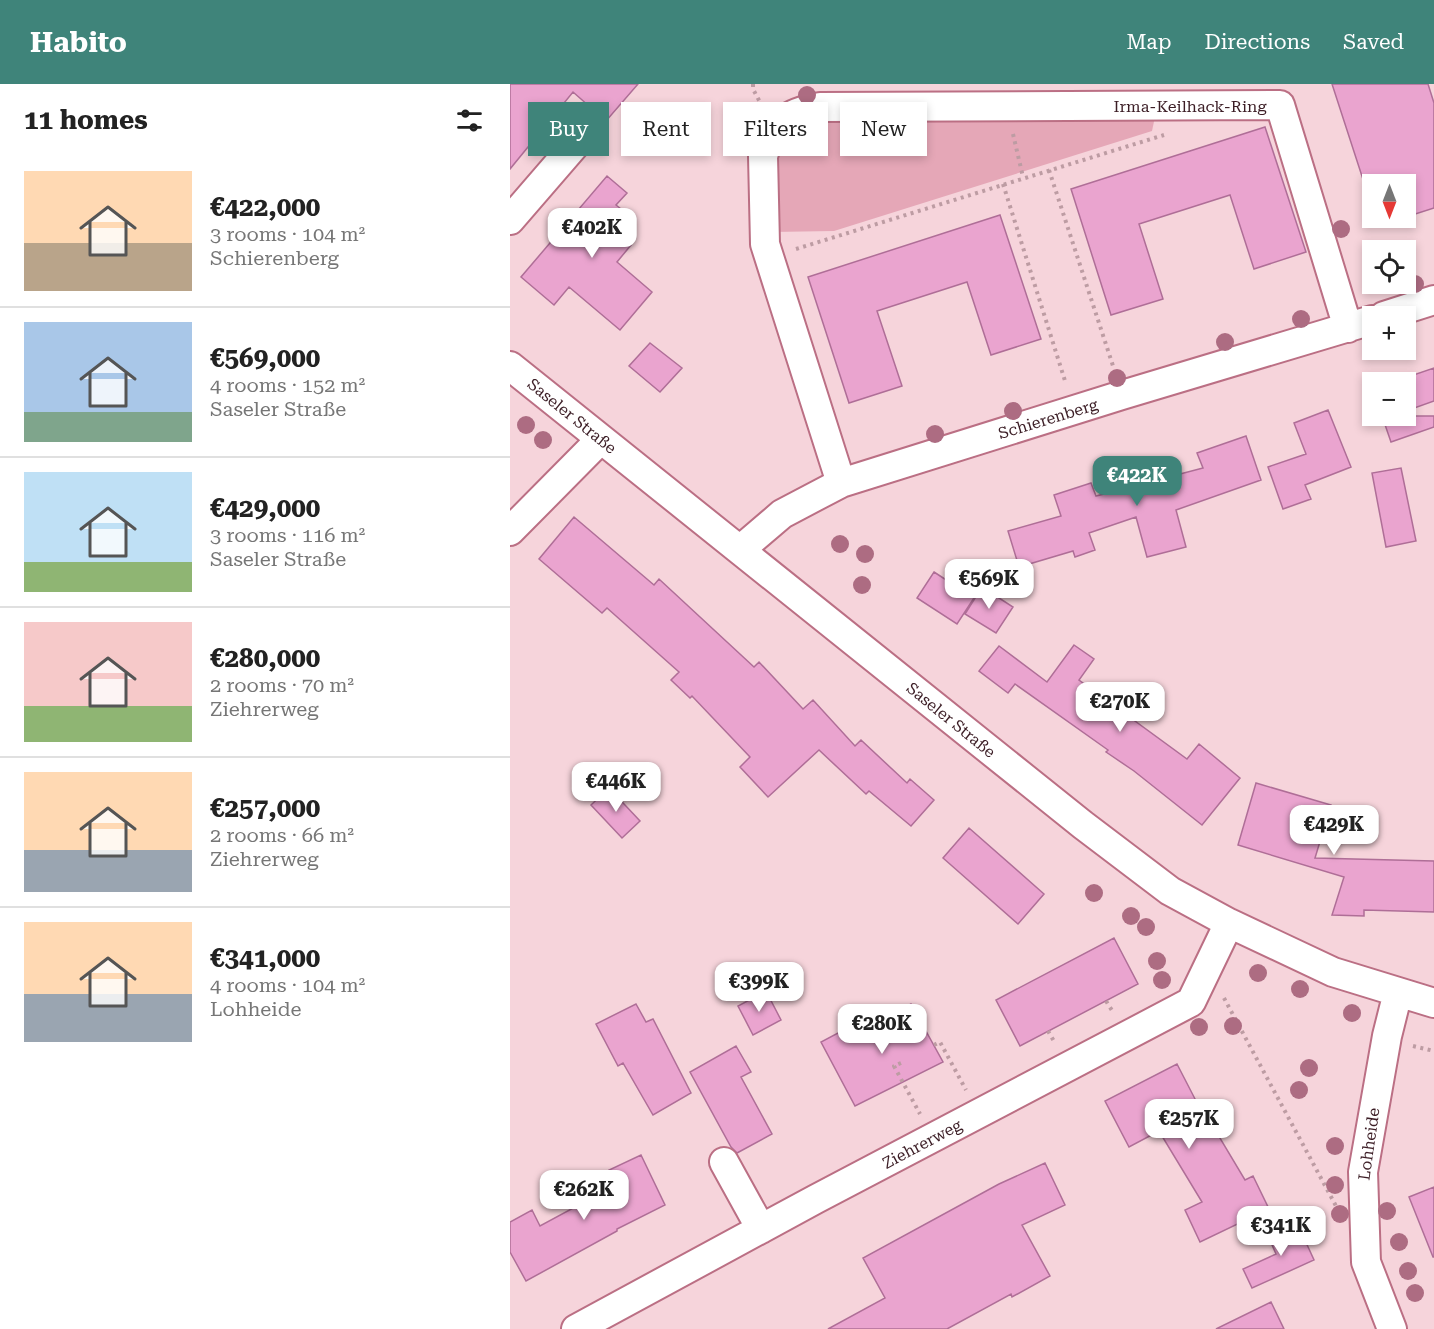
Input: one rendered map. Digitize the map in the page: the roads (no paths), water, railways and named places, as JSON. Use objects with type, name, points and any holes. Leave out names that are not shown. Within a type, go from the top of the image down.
[{"type":"street","name":"Irma-Keilhack-Ring","points":[[841,483],[765,244],[763,156],[776,127],[790,115],[820,107],[1280,105],[1360,324]]},
{"type":"street","points":[[510,220],[565,156]]},
{"type":"street","points":[[1415,306],[1434,300]]},
{"type":"street","name":"Schierenberg","points":[[740,550],[782,514],[841,483],[1122,395],[1360,324]]},
{"type":"street","name":"Saseler Straße","points":[[510,366],[1083,825],[1170,891],[1229,923],[1333,972],[1434,1003]]},
{"type":"street","points":[[510,531],[601,439]]},
{"type":"street","name":"Ziehrerweg","points":[[576,1329],[1191,1002],[1229,923]]},
{"type":"street","name":"Lohheide","points":[[1392,1329],[1366,1262],[1363,1172],[1387,1036],[1398,992]]},
{"type":"street","points":[[724,1162],[761,1229]]}]
